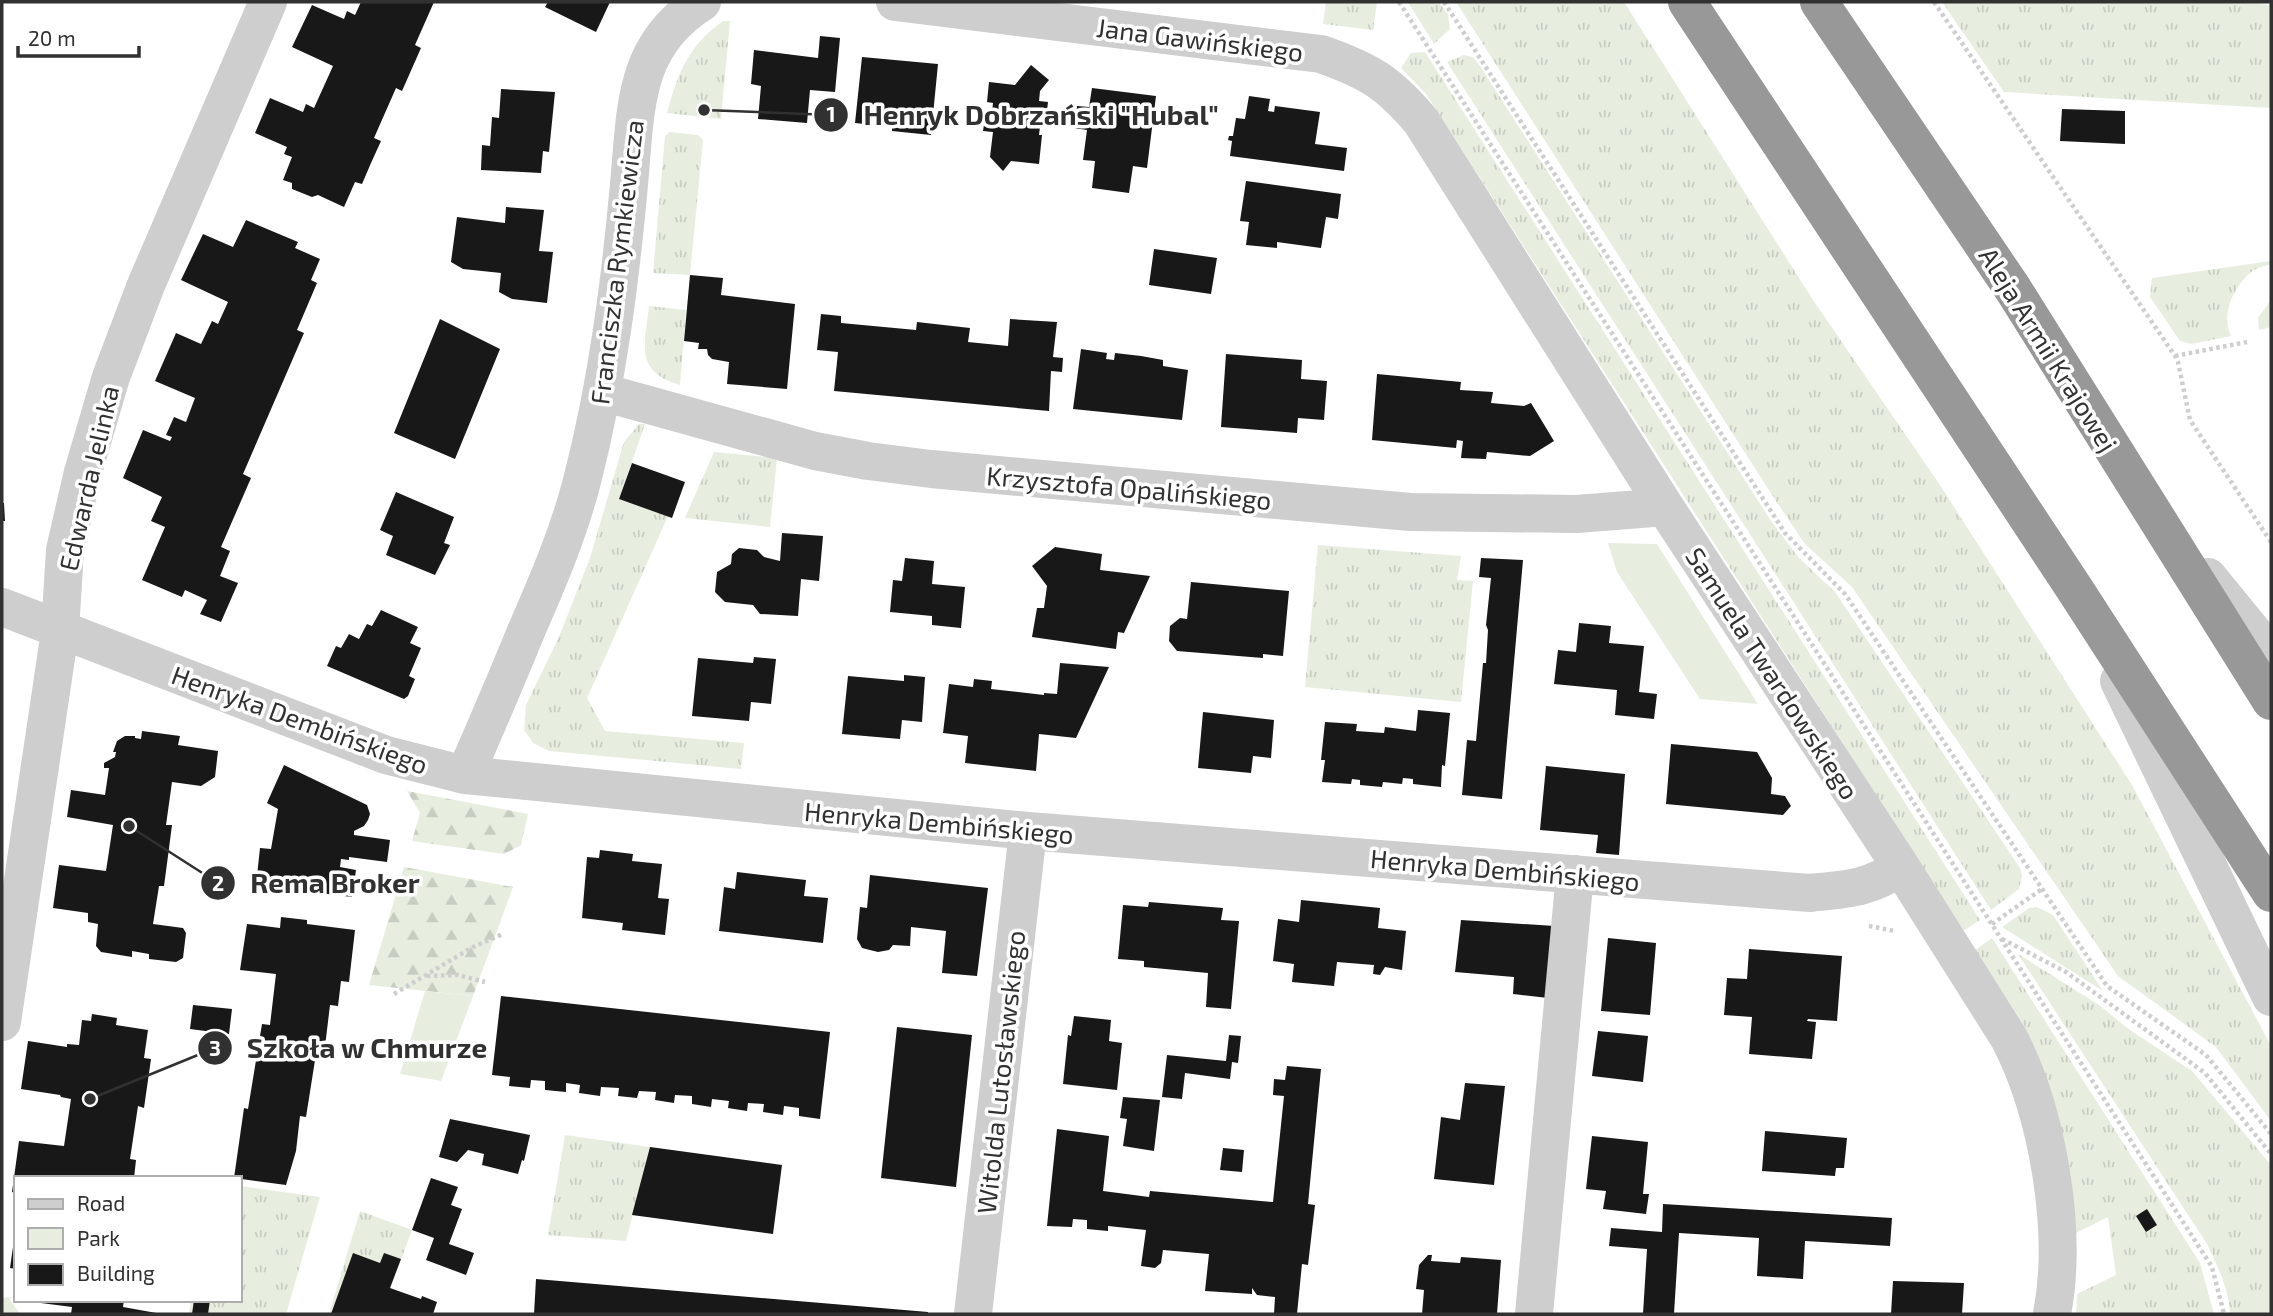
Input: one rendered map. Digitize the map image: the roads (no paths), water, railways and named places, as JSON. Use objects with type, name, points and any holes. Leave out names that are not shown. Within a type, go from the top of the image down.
[{"type":"highway","points":[[1687,2],[2074,588],[2271,893]]},
{"type":"highway","name":"Aleja Armii Krajowej","points":[[1819,2],[2013,289],[2271,701]]},
{"type":"street","name":"Edwarda Jelinka","points":[[2,1022],[60,631],[65,550],[83,472],[111,377],[146,285],[268,2]]},
{"type":"street","name":"Franciszka Rymkiewicza","points":[[465,775],[551,573],[582,483],[603,393],[623,255],[636,99],[654,49],[661,38],[685,12],[702,2]]},
{"type":"street","name":"Jana Gawińskiego","points":[[895,2],[1321,54],[1351,64],[1375,77]]},
{"type":"street","name":"Samuela Twardowskiego","points":[[1375,77],[1398,94],[1421,121],[1665,507],[1901,867],[2009,1038],[2036,1103],[2048,1153],[2054,1211],[2057,1288],[2052,1314]]},
{"type":"street","name":"Krzysztofa Opalińskiego","points":[[603,393],[815,450],[868,461],[931,468],[1410,512],[1577,514],[1665,507]]},
{"type":"street","points":[[2144,498],[2271,654]]},
{"type":"street","points":[[2074,588],[2271,997]]},
{"type":"street","name":"Henryka Dembińskiego","points":[[2,607],[386,755],[465,775],[1028,831],[1810,893],[1858,888],[1881,880],[1901,867]]},
{"type":"street","name":"Witolda Lutosławskiego","points":[[973,1314],[1028,831]]},
{"type":"street","points":[[1534,1314],[1575,874]]},
{"type":"place","name":"Henryk Dobrzański \"Hubal\"","points":[[704,110]]},
{"type":"place","name":"Rema Broker","points":[[129,826]]},
{"type":"place","name":"Szkoła w Chmurze","points":[[90,1099]]}]
